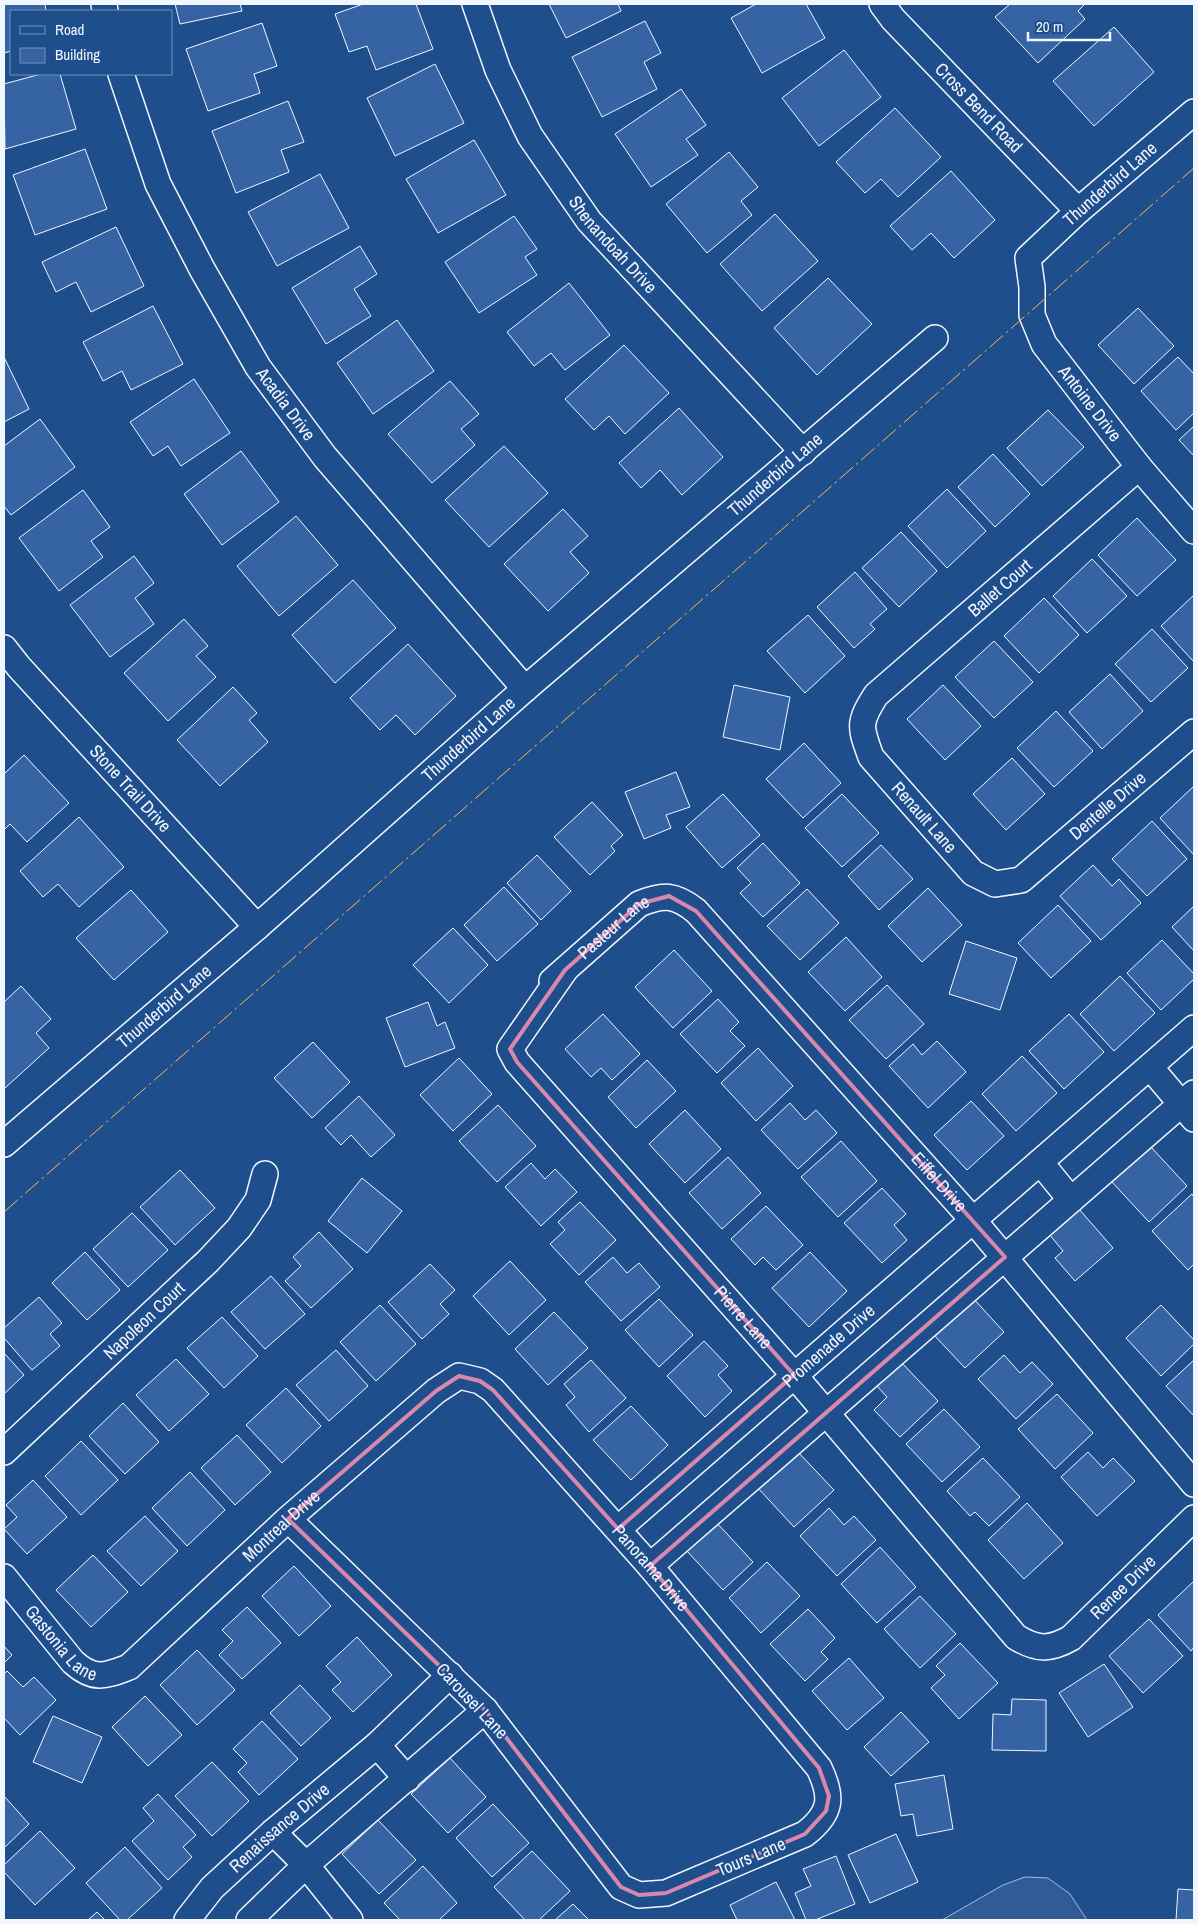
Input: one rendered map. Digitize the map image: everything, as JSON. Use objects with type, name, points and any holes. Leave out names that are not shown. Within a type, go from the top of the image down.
[{"type":"street","name":"Shenandoah Drive","points":[[475,4],[498,70],[530,136],[589,221],[803,452]]},
{"type":"street","name":"Cross Bend Road","points":[[882,4],[893,19],[1078,211]]},
{"type":"street","name":"Acadia Drive","points":[[121,75],[158,184],[202,269],[258,367],[325,457],[525,689]]},
{"type":"street","name":"Thunderbird Lane","points":[[1028,258],[1078,211],[1194,112]]},
{"type":"street","name":"Antoine Drive","points":[[1028,258],[1032,287],[1032,316],[1044,344],[1139,467],[1194,531]]},
{"type":"street","name":"Thunderbird Lane","points":[[4,1144],[257,927],[525,689],[935,338]]},
{"type":"street","name":"Ballet Court","points":[[864,713],[876,696],[1139,467]]},
{"type":"street","name":"Stone Trail Drive","points":[[4,648],[257,927]]},
{"type":"street","name":"Renault Lane","points":[[864,713],[862,733],[871,757],[973,874],[995,884],[1021,880]]},
{"type":"street","name":"Dentelle Drive","points":[[1021,880],[1194,732]]},
{"type":"street","name":"Pasteur Lane","points":[[564,970],[640,904],[653,898],[669,896]]},
{"type":"street","name":"Eiffel Drive","points":[[669,896],[684,901],[696,911],[973,1220],[1194,1484]]},
{"type":"street","name":"Pierre Lane","points":[[564,970],[510,1049],[517,1062],[794,1375],[1016,1637],[1029,1645],[1046,1648]]},
{"type":"street","name":"Promenade Drive","points":[[618,1529],[1194,1028]]},
{"type":"street","points":[[650,1566],[1071,1200],[1190,1105],[1150,1067]]},
{"type":"street","points":[[1040,1162],[1071,1200]]},
{"type":"street","name":"Napoleon Court","points":[[4,1452],[208,1261],[239,1228],[258,1200],[265,1174]]},
{"type":"street","name":"Panorama Drive","points":[[459,1376],[480,1381],[493,1390],[650,1566],[819,1768],[826,1782]]},
{"type":"street","name":"Montreal Drive","points":[[106,1675],[129,1667],[288,1519],[436,1391],[459,1376]]},
{"type":"street","name":"Renee Drive","points":[[1046,1648],[1059,1645],[1071,1638],[1194,1518]]},
{"type":"street","name":"Carousel Lane","points":[[288,1519],[485,1710],[621,1887],[639,1895]]},
{"type":"street","name":"Gastonia Lane","points":[[4,1577],[73,1662],[85,1673],[106,1675]]},
{"type":"street","name":"Renaissance Drive","points":[[191,1919],[212,1888],[273,1832],[376,1745],[450,1675]]},
{"type":"street","points":[[249,1920],[306,1865],[485,1710]]},
{"type":"street","points":[[376,1745],[407,1779]]},
{"type":"street","name":"Tours Lane","points":[[639,1895],[666,1893],[805,1834],[818,1824],[826,1811],[829,1796],[826,1782]]},
{"type":"street","points":[[273,1832],[306,1865],[350,1920]]},
{"type":"highlighted area","points":[[669,896],[696,911],[1005,1257],[650,1566],[819,1768],[829,1796],[826,1811],[805,1834],[666,1893],[639,1895],[621,1887],[485,1710],[288,1519],[436,1391],[459,1376],[480,1381],[493,1390],[618,1529],[794,1375],[517,1062],[510,1049],[565,970],[639,904]]},
{"type":"shaded area","points":[[1025,1877],[1048,1878],[1070,1894],[1087,1920],[942,1920],[1003,1885]]},
{"type":"building","points":[[4,4],[45,4],[46,10],[10,10],[10,51],[4,53]]},
{"type":"building","points":[[175,4],[240,4],[242,11],[180,24]]},
{"type":"building","points":[[363,4],[416,4],[433,49],[376,70],[367,46],[349,52],[335,14]]},
{"type":"building","points":[[549,4],[618,4],[621,11],[566,38]]},
{"type":"building","points":[[756,4],[806,4],[825,38],[762,73],[731,18]]},
{"type":"building","points":[[1010,4],[1085,4],[1078,11],[1085,19],[1038,63],[995,17]]},
{"type":"building","points":[[645,21],[661,53],[644,62],[657,89],[602,117],[572,57]]},
{"type":"building","points":[[262,23],[277,66],[254,74],[260,93],[208,111],[186,49]]},
{"type":"building","points":[[1114,27],[1154,72],[1094,126],[1053,81]]},
{"type":"building","points":[[844,50],[881,97],[819,146],[782,98]]},
{"type":"building","points":[[435,64],[464,123],[395,156],[367,98]]},
{"type":"building","points":[[37,75],[60,75],[76,129],[5,149],[4,84]]},
{"type":"building","points":[[681,89],[706,125],[686,139],[698,155],[651,187],[615,134]]},
{"type":"building","points":[[288,101],[304,142],[281,150],[289,172],[236,193],[212,131]]},
{"type":"building","points":[[895,108],[941,157],[898,197],[881,179],[865,193],[836,162]]},
{"type":"building","points":[[474,140],[506,195],[438,233],[406,179]]},
{"type":"building","points":[[85,149],[107,209],[35,235],[13,175]]},
{"type":"building","points":[[729,152],[758,187],[741,201],[752,215],[707,253],[666,204]]},
{"type":"building","points":[[951,171],[995,220],[954,258],[931,233],[912,250],[890,226]]},
{"type":"building","points":[[320,174],[349,228],[277,266],[248,212]]},
{"type":"building","points":[[775,214],[818,261],[762,311],[720,264]]},
{"type":"building","points":[[514,216],[537,249],[525,257],[537,275],[479,313],[445,262]]},
{"type":"building","points":[[116,227],[144,286],[91,312],[76,282],[56,292],[42,262]]},
{"type":"building","points":[[360,246],[377,274],[354,289],[371,316],[326,344],[292,288]]},
{"type":"building","points":[[828,278],[872,324],[817,375],[774,328]]},
{"type":"building","points":[[569,283],[610,335],[565,370],[551,353],[534,366],[507,332]]},
{"type":"building","points":[[153,306],[183,364],[131,390],[122,371],[103,381],[83,342]]},
{"type":"building","points":[[1138,308],[1174,346],[1134,384],[1098,345]]},
{"type":"building","points":[[397,320],[434,371],[373,414],[337,363]]},
{"type":"building","points":[[624,345],[669,393],[625,434],[609,416],[594,430],[565,399]]},
{"type":"building","points":[[4,357],[29,409],[4,422]]},
{"type":"building","points":[[1178,357],[1194,374],[1194,413],[1176,430],[1141,391]]},
{"type":"building","points":[[194,379],[230,433],[181,466],[168,446],[153,456],[130,422]]},
{"type":"building","points":[[450,381],[479,414],[461,429],[475,445],[432,483],[388,434]]},
{"type":"building","points":[[679,408],[723,457],[682,495],[660,470],[641,488],[619,463]]},
{"type":"building","points":[[1048,410],[1084,447],[1042,486],[1007,448]]},
{"type":"building","points":[[40,419],[75,467],[11,515],[4,506],[4,446]]},
{"type":"building","points":[[1194,426],[1194,456],[1179,440]]},
{"type":"building","points":[[504,446],[548,493],[489,547],[445,500]]},
{"type":"building","points":[[241,451],[279,502],[222,545],[184,494]]},
{"type":"building","points":[[993,454],[1030,494],[995,527],[958,487]]},
{"type":"building","points":[[947,489],[986,531],[947,568],[908,526]]},
{"type":"building","points":[[83,490],[110,527],[91,541],[103,557],[59,591],[19,538]]},
{"type":"building","points":[[563,509],[588,536],[570,552],[589,573],[548,611],[504,564]]},
{"type":"building","points":[[296,516],[338,565],[279,616],[237,566]]},
{"type":"building","points":[[1137,518],[1176,560],[1137,596],[1098,555]]},
{"type":"building","points":[[901,532],[937,571],[899,607],[862,568]]},
{"type":"building","points":[[134,556],[154,583],[135,598],[154,624],[110,657],[70,605]]},
{"type":"building","points":[[1092,559],[1127,596],[1087,633],[1053,596]]},
{"type":"building","points":[[855,572],[887,609],[870,624],[875,629],[854,648],[817,607]]},
{"type":"building","points":[[353,580],[396,628],[335,683],[292,635]]},
{"type":"building","points":[[1194,595],[1194,662],[1161,626]]},
{"type":"building","points":[[1044,598],[1079,635],[1039,673],[1004,636]]},
{"type":"building","points":[[808,615],[845,656],[805,693],[767,651]]},
{"type":"building","points":[[184,619],[208,646],[196,656],[216,677],[168,721],[124,673]]},
{"type":"building","points":[[1152,629],[1188,668],[1151,702],[1115,664]]},
{"type":"building","points":[[994,641],[1033,682],[994,718],[955,677]]},
{"type":"building","points":[[408,644],[456,696],[415,735],[396,715],[380,730],[350,698]]},
{"type":"building","points":[[1110,674],[1143,711],[1102,749],[1069,712]]},
{"type":"building","points":[[734,685],[790,697],[780,750],[723,737]]},
{"type":"building","points":[[943,685],[981,726],[945,760],[907,719]]},
{"type":"building","points":[[233,687],[257,713],[249,720],[268,742],[220,786],[177,740]]},
{"type":"building","points":[[1056,711],[1093,751],[1054,787],[1017,748]]},
{"type":"building","points":[[804,743],[841,783],[803,818],[766,779]]},
{"type":"building","points":[[24,755],[69,803],[27,842],[10,824],[4,830],[4,774]]},
{"type":"building","points":[[1012,758],[1045,794],[1006,830],[973,794]]},
{"type":"building","points":[[676,772],[690,807],[666,815],[671,828],[644,839],[625,792]]},
{"type":"building","points":[[1194,786],[1194,855],[1160,818]]},
{"type":"building","points":[[723,794],[760,835],[722,868],[686,827]]},
{"type":"building","points":[[842,794],[879,833],[842,867],[805,828]]},
{"type":"building","points":[[592,802],[623,835],[611,846],[615,851],[590,875],[554,837]]},
{"type":"building","points":[[79,817],[124,867],[79,907],[58,884],[43,897],[20,871]]},
{"type":"building","points":[[1152,821],[1187,859],[1147,896],[1112,859]]},
{"type":"building","points":[[763,843],[800,883],[763,917],[740,893],[751,883],[737,868]]},
{"type":"building","points":[[881,845],[913,879],[879,910],[848,876]]},
{"type":"building","points":[[537,855],[571,891],[541,920],[507,883]]},
{"type":"building","points":[[1093,865],[1112,886],[1119,879],[1141,903],[1101,940],[1060,896]]},
{"type":"building","points":[[504,887],[538,924],[497,961],[464,925]]},
{"type":"building","points":[[928,888],[962,925],[922,962],[888,926]]},
{"type":"building","points":[[807,889],[839,923],[800,960],[767,926]]},
{"type":"building","points":[[131,890],[168,932],[114,980],[76,938]]},
{"type":"building","points":[[1058,905],[1091,941],[1051,978],[1018,943]]},
{"type":"building","points":[[1194,906],[1194,951],[1172,927]]},
{"type":"building","points":[[453,928],[488,965],[449,1003],[413,965]]},
{"type":"building","points":[[846,937],[882,977],[845,1011],[808,972]]},
{"type":"building","points":[[1162,940],[1194,974],[1194,979],[1161,1010],[1127,973]]},
{"type":"building","points":[[966,941],[1017,958],[1000,1010],[949,994]]},
{"type":"building","points":[[674,950],[712,991],[673,1028],[635,987]]},
{"type":"building","points":[[1120,976],[1155,1013],[1114,1051],[1080,1014]]},
{"type":"building","points":[[887,985],[924,1024],[886,1059],[849,1020]]},
{"type":"building","points":[[21,986],[51,1019],[36,1033],[49,1048],[5,1088],[4,1002]]},
{"type":"building","points":[[718,999],[739,1022],[730,1031],[745,1046],[717,1073],[680,1034]]},
{"type":"building","points":[[428,1002],[437,1026],[445,1022],[455,1048],[405,1067],[386,1018]]},
{"type":"building","points":[[603,1014],[640,1054],[612,1080],[601,1068],[591,1077],[565,1049]]},
{"type":"building","points":[[1069,1014],[1104,1052],[1064,1089],[1029,1051]]},
{"type":"building","points":[[937,1041],[966,1072],[928,1108],[889,1066],[913,1044],[922,1055]]},
{"type":"building","points":[[313,1042],[350,1082],[312,1118],[274,1078]]},
{"type":"building","points":[[758,1048],[793,1086],[756,1121],[721,1083]]},
{"type":"building","points":[[1022,1056],[1057,1093],[1016,1131],[982,1094]]},
{"type":"building","points":[[459,1058],[492,1094],[453,1131],[420,1095]]},
{"type":"building","points":[[647,1060],[676,1091],[636,1128],[608,1097]]},
{"type":"building","points":[[359,1096],[395,1135],[371,1157],[351,1135],[341,1145],[325,1128]]},
{"type":"building","points":[[971,1101],[1004,1136],[967,1170],[934,1135]]},
{"type":"building","points":[[790,1103],[805,1120],[816,1110],[837,1133],[798,1169],[761,1130]]},
{"type":"building","points":[[498,1105],[536,1146],[497,1182],[459,1141]]},
{"type":"building","points":[[685,1110],[721,1149],[685,1183],[649,1144]]},
{"type":"building","points":[[841,1141],[877,1181],[838,1217],[801,1177]]},
{"type":"building","points":[[1150,1146],[1187,1186],[1149,1222],[1112,1182]]},
{"type":"building","points":[[728,1157],[761,1193],[722,1229],[689,1193]]},
{"type":"building","points":[[531,1163],[545,1179],[555,1169],[577,1192],[541,1226],[505,1187]]},
{"type":"building","points":[[180,1170],[215,1208],[175,1245],[140,1207]]},
{"type":"building","points":[[362,1178],[402,1211],[367,1253],[328,1221]]},
{"type":"building","points":[[882,1188],[906,1214],[894,1225],[907,1240],[882,1263],[844,1223]]},
{"type":"building","points":[[1192,1194],[1194,1197],[1194,1264],[1188,1270],[1152,1231]]},
{"type":"building","points":[[580,1202],[616,1240],[579,1275],[550,1244],[565,1230],[558,1222]]},
{"type":"building","points":[[766,1206],[803,1245],[776,1270],[763,1257],[755,1265],[731,1239]]},
{"type":"building","points":[[1078,1208],[1113,1248],[1075,1281],[1055,1258],[1063,1251],[1049,1234]]},
{"type":"building","points":[[132,1213],[168,1250],[128,1287],[93,1249]]},
{"type":"building","points":[[319,1232],[353,1269],[311,1308],[285,1281],[301,1266],[293,1257]]},
{"type":"building","points":[[85,1252],[120,1290],[87,1320],[52,1283]]},
{"type":"building","points":[[810,1252],[847,1291],[809,1327],[772,1288]]},
{"type":"building","points":[[613,1257],[627,1273],[639,1263],[660,1287],[621,1321],[585,1282]]},
{"type":"building","points":[[510,1261],[546,1300],[509,1335],[473,1296]]},
{"type":"building","points":[[430,1264],[455,1290],[440,1304],[449,1314],[422,1339],[388,1302]]},
{"type":"building","points":[[271,1276],[305,1314],[265,1349],[231,1312]]},
{"type":"building","points":[[39,1297],[62,1323],[50,1334],[60,1346],[32,1370],[4,1338],[4,1328]]},
{"type":"building","points":[[972,1297],[1004,1332],[965,1368],[933,1334]]},
{"type":"building","points":[[659,1299],[693,1335],[659,1367],[625,1330]]},
{"type":"building","points":[[380,1305],[416,1344],[376,1381],[340,1342]]},
{"type":"building","points":[[1161,1305],[1194,1340],[1194,1344],[1161,1376],[1126,1338]]},
{"type":"building","points":[[554,1312],[588,1348],[548,1385],[515,1349]]},
{"type":"building","points":[[222,1317],[258,1356],[224,1388],[187,1348]]},
{"type":"building","points":[[704,1341],[728,1366],[718,1375],[732,1391],[705,1417],[667,1376]]},
{"type":"building","points":[[336,1350],[368,1386],[329,1421],[296,1385]]},
{"type":"building","points":[[4,1353],[24,1375],[4,1394]]},
{"type":"building","points":[[1004,1355],[1020,1373],[1032,1362],[1053,1384],[1016,1419],[978,1379]]},
{"type":"building","points":[[176,1359],[209,1394],[169,1431],[136,1395]]},
{"type":"building","points":[[591,1360],[626,1398],[589,1432],[566,1405],[575,1397],[564,1384]]},
{"type":"building","points":[[1194,1360],[1194,1416],[1166,1386]]},
{"type":"building","points":[[901,1362],[938,1401],[900,1437],[874,1410],[887,1397],[876,1385]]},
{"type":"building","points":[[286,1388],[321,1426],[282,1463],[246,1425]]},
{"type":"building","points":[[1057,1394],[1093,1433],[1055,1469],[1018,1429]]},
{"type":"building","points":[[123,1403],[159,1442],[125,1474],[89,1436]]},
{"type":"building","points":[[631,1406],[668,1445],[631,1480],[593,1440]]},
{"type":"building","points":[[944,1409],[980,1447],[942,1482],[906,1444]]},
{"type":"building","points":[[237,1435],[271,1472],[235,1505],[201,1468]]},
{"type":"building","points":[[81,1441],[118,1480],[81,1515],[45,1476]]},
{"type":"building","points":[[796,1450],[834,1490],[794,1527],[757,1487]]},
{"type":"building","points":[[1088,1452],[1103,1468],[1113,1458],[1135,1481],[1097,1516],[1061,1477]]},
{"type":"building","points":[[983,1458],[1020,1497],[989,1526],[975,1512],[970,1516],[947,1491]]},
{"type":"building","points":[[190,1472],[225,1510],[187,1546],[152,1508]]},
{"type":"building","points":[[33,1480],[67,1517],[27,1554],[4,1529],[17,1517],[6,1505]]},
{"type":"building","points":[[1027,1503],[1063,1543],[1024,1579],[988,1540]]},
{"type":"building","points":[[829,1508],[844,1525],[854,1516],[876,1540],[837,1576],[800,1536]]},
{"type":"building","points":[[145,1516],[178,1551],[141,1586],[107,1551]]},
{"type":"building","points":[[716,1522],[753,1562],[723,1590],[686,1550]]},
{"type":"building","points":[[880,1547],[916,1587],[877,1623],[841,1584]]},
{"type":"building","points":[[93,1555],[128,1592],[91,1627],[56,1590]]},
{"type":"building","points":[[767,1562],[800,1596],[761,1633],[729,1598]]},
{"type":"building","points":[[294,1566],[331,1606],[299,1636],[262,1596]]},
{"type":"building","points":[[1194,1581],[1194,1647],[1191,1651],[1158,1615]]},
{"type":"building","points":[[920,1596],[956,1634],[920,1668],[884,1629]]},
{"type":"building","points":[[247,1607],[281,1643],[242,1679],[219,1655],[233,1641],[222,1630]]},
{"type":"building","points":[[808,1609],[835,1638],[821,1652],[828,1659],[805,1681],[770,1644]]},
{"type":"building","points":[[1149,1619],[1183,1656],[1143,1693],[1109,1656]]},
{"type":"building","points":[[357,1637],[392,1675],[353,1712],[332,1690],[341,1682],[326,1666]]},
{"type":"building","points":[[960,1643],[998,1683],[959,1719],[931,1688],[945,1675],[936,1666]]},
{"type":"building","points":[[4,1646],[12,1655],[4,1663]]},
{"type":"building","points":[[197,1650],[235,1690],[197,1725],[160,1685]]},
{"type":"building","points":[[849,1658],[884,1698],[847,1730],[812,1691]]},
{"type":"building","points":[[1104,1664],[1133,1707],[1088,1737],[1059,1693]]},
{"type":"building","points":[[7,1671],[23,1687],[34,1677],[56,1700],[20,1735],[4,1718],[4,1674]]},
{"type":"building","points":[[300,1685],[331,1718],[301,1746],[270,1713]]},
{"type":"building","points":[[145,1696],[182,1735],[148,1766],[112,1727]]},
{"type":"building","points":[[1012,1699],[1046,1700],[1046,1751],[992,1750],[993,1714],[1011,1715]]},
{"type":"building","points":[[901,1712],[929,1742],[891,1776],[864,1747]]},
{"type":"building","points":[[53,1716],[102,1737],[82,1783],[33,1762]]},
{"type":"building","points":[[262,1721],[298,1759],[259,1795],[238,1772],[247,1763],[233,1749]]},
{"type":"building","points":[[450,1758],[486,1797],[448,1833],[411,1794]]},
{"type":"building","points":[[212,1762],[249,1801],[212,1836],[175,1796]]},
{"type":"building","points":[[944,1775],[953,1829],[917,1836],[913,1814],[901,1816],[895,1784]]},
{"type":"building","points":[[158,1794],[196,1835],[183,1847],[192,1857],[168,1880],[132,1841],[154,1821],[143,1808]]},
{"type":"building","points":[[4,1796],[29,1824],[4,1848]]},
{"type":"building","points":[[493,1804],[529,1843],[492,1877],[456,1838]]},
{"type":"building","points":[[378,1820],[416,1860],[379,1894],[342,1854]]},
{"type":"building","points":[[40,1831],[75,1868],[35,1905],[4,1872],[4,1865]]},
{"type":"building","points":[[896,1834],[918,1882],[870,1903],[848,1855]]},
{"type":"building","points":[[125,1847],[162,1888],[127,1920],[120,1920],[86,1883]]},
{"type":"building","points":[[532,1851],[570,1891],[539,1920],[525,1920],[494,1887]]},
{"type":"building","points":[[836,1856],[855,1904],[815,1920],[806,1920],[795,1893],[811,1886],[803,1869]]},
{"type":"building","points":[[423,1866],[457,1903],[439,1920],[400,1920],[384,1903]]},
{"type":"building","points":[[776,1882],[795,1920],[737,1920],[730,1905]]},
{"type":"building","points":[[1178,1889],[1194,1890],[1194,1920],[1176,1920]]},
{"type":"building","points":[[573,1904],[589,1920],[555,1920]]},
{"type":"building","points":[[97,1912],[105,1920],[88,1920]]},
{"type":"power","points":[[4,1212],[1194,168]]}]
